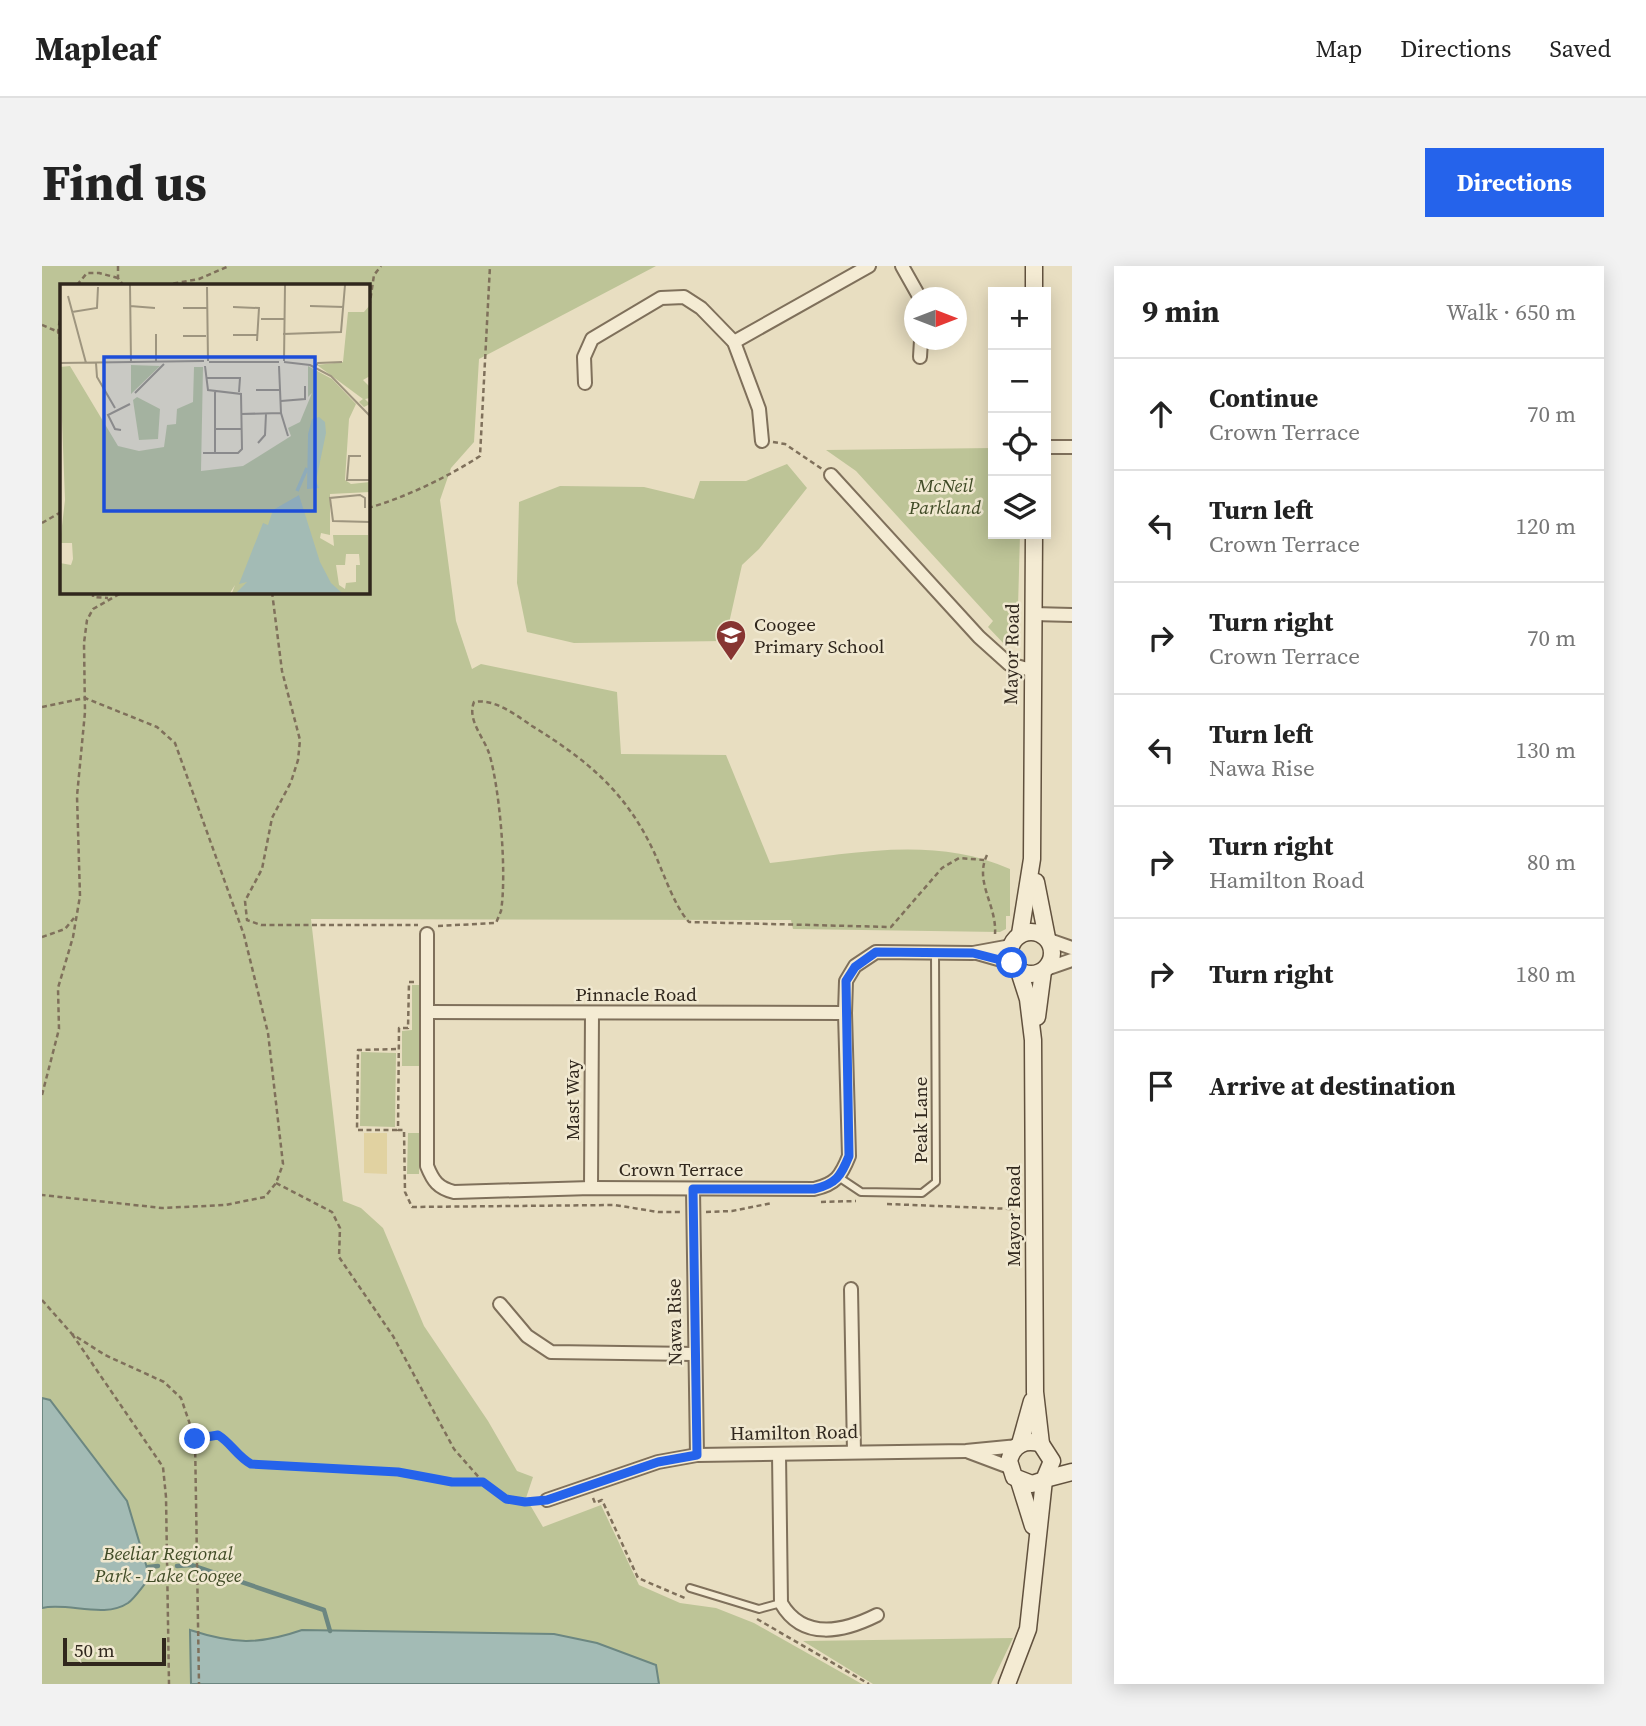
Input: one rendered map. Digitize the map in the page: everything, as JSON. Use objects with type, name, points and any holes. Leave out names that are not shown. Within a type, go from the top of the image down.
[{"type":"main road","points":[[1034,266],[1034,287]]},
{"type":"main road","name":"Mayor Road","points":[[1034,539],[1031,670],[1032,859],[1040,916],[1048,939]]},
{"type":"main road","name":"Mayor Road","points":[[1016,940],[1032,859]]},
{"type":"main road","points":[[1029,931],[1048,939],[1052,960],[1045,970],[1031,975],[1016,967],[1016,940],[1029,931]]},
{"type":"main road","name":"Mayor Road","points":[[1016,967],[1028,999],[1033,1040],[1035,1392],[1046,1449]]},
{"type":"main road","name":"Mayor Road","points":[[1033,1040],[1045,970]]},
{"type":"main road","name":"Mayor Road","points":[[1019,1445],[1035,1392]]},
{"type":"main road","points":[[1036,1546],[1031,1511],[1019,1481],[1009,1466],[1010,1455],[1026,1441],[1046,1449],[1072,1465]]},
{"type":"main road","points":[[1007,1684],[1028,1629],[1045,1479],[1052,1467],[1046,1449]]},
{"type":"main road","points":[[1019,1481],[1031,1484],[1072,1472]]},
{"type":"street","points":[[734,342],[869,266]]},
{"type":"street","points":[[902,266],[914,287]]},
{"type":"street","points":[[585,383],[584,357],[592,339],[661,298],[674,295],[692,300],[734,342],[759,409],[762,441]]},
{"type":"street","points":[[920,357],[921,350]]},
{"type":"street","points":[[1051,447],[1072,447]]},
{"type":"street","points":[[831,475],[979,637],[1009,664],[1031,670]]},
{"type":"street","points":[[1033,614],[1072,615]]},
{"type":"street","name":"Crown Terrace","points":[[427,928],[427,1166],[433,1181],[443,1189],[454,1192],[591,1188],[814,1189],[829,1186],[840,1178]]},
{"type":"street","points":[[1048,939],[1072,948]]},
{"type":"street","points":[[840,1178],[849,1156],[846,981],[855,967],[876,952],[973,953],[1016,940]]},
{"type":"street","points":[[973,953],[1016,967]]},
{"type":"street","points":[[1045,970],[1072,960]]},
{"type":"street","name":"Pinnacle Road","points":[[427,1012],[845,1013]]},
{"type":"street","name":"Mast Way","points":[[591,1188],[592,1013]]},
{"type":"street","name":"Nawa Rise","points":[[693,1189],[697,1455]]},
{"type":"street","points":[[851,1289],[854,1452]]},
{"type":"street","points":[[500,1304],[527,1336],[551,1352],[694,1354]]},
{"type":"street","name":"Hamilton Road","points":[[547,1500],[658,1462],[697,1455],[965,1451],[1019,1445]]},
{"type":"street","name":"Hamilton Road","points":[[965,1451],[1009,1466]]},
{"type":"street","points":[[779,1454],[781,1603],[790,1619],[800,1625],[822,1630],[855,1626],[877,1615]]},
{"type":"lane","name":"Peak Lane","points":[[840,1178],[860,1192],[922,1193],[936,1182],[935,953]]},
{"type":"lane","points":[[690,1588],[759,1609],[781,1603]]},
{"type":"path","points":[[118,266],[118,278],[121,284]]},
{"type":"path","points":[[171,284],[200,279],[229,266]]},
{"type":"path","points":[[369,308],[374,275],[381,266]]},
{"type":"path","points":[[369,508],[456,472],[480,456],[490,266]]},
{"type":"path","points":[[79,284],[87,273],[118,278]]},
{"type":"path","points":[[42,325],[60,333]]},
{"type":"path","points":[[762,441],[785,444],[831,475]]},
{"type":"path","points":[[42,523],[60,513]]},
{"type":"path","points":[[93,593],[93,597],[99,600],[111,598]]},
{"type":"path","points":[[42,1095],[58,1029],[58,988],[80,896],[77,796],[86,698],[84,643],[87,620],[93,609],[121,593]]},
{"type":"path","points":[[272,593],[277,645],[300,740],[291,782],[272,818],[262,869],[245,901],[247,920],[261,925],[427,928],[496,923],[500,911],[500,830],[489,754],[472,713],[474,702],[480,701],[507,710],[553,738],[585,761],[613,788],[642,827],[689,922],[891,927],[942,867],[959,858],[984,860]]},
{"type":"path","points":[[42,707],[86,698],[157,727],[175,743],[244,935],[268,1033],[283,1164],[276,1183],[265,1197],[225,1205],[162,1208],[42,1195]]},
{"type":"path","points":[[986,855],[981,876],[994,915],[995,934]]},
{"type":"path","points":[[42,937],[65,929],[76,916]]},
{"type":"path","points":[[398,1130],[399,1028],[408,1028],[408,982],[426,982]]},
{"type":"path","points":[[399,1049],[358,1050],[357,1130],[404,1130],[405,1192],[412,1207],[615,1205],[658,1212],[692,1212],[732,1211],[781,1203]]},
{"type":"path","points":[[42,1073],[47,1075]]},
{"type":"path","points":[[276,1183],[332,1212],[340,1228],[339,1257],[393,1336],[454,1449],[483,1482],[506,1499],[525,1502],[547,1500]]},
{"type":"path","points":[[814,1202],[859,1201]]},
{"type":"path","points":[[883,1203],[1013,1209],[1013,1227],[1033,1226]]},
{"type":"path","points":[[42,1300],[72,1334],[163,1467],[166,1497],[169,1684]]},
{"type":"path","points":[[72,1334],[105,1355],[164,1382],[181,1398],[195,1439],[199,1684]]},
{"type":"path","points":[[195,1439],[218,1435],[229,1442],[238,1457],[251,1464],[398,1472],[452,1482],[483,1482]]},
{"type":"green space","name":"Beeliar Regional Park - Lake Coogee","points":[[42,266],[656,266],[479,359],[474,442],[451,468],[440,500],[456,621],[472,669],[481,664],[617,692],[621,754],[726,755],[770,863],[861,852],[922,850],[951,852],[1010,869],[1010,916],[1006,916],[1006,929],[1000,932],[793,929],[791,920],[311,919],[343,1201],[361,1208],[383,1228],[424,1326],[488,1421],[517,1471],[533,1477],[526,1498],[543,1527],[601,1505],[639,1585],[680,1603],[716,1608],[754,1623],[862,1684],[42,1684]]},
{"type":"green space","name":"McNeil Parkland","points":[[988,448],[988,539],[1020,539],[1017,644],[1006,646],[988,627],[993,621],[856,471],[826,450]]},
{"type":"green space","points":[[787,464],[807,488],[759,549],[742,565],[725,641],[574,643],[527,632],[517,583],[519,502],[560,486],[644,487],[694,499],[700,481],[746,481]]},
{"type":"green space","points":[[412,985],[419,985],[419,1066],[402,1066],[402,1031],[412,1030]]},
{"type":"green space","points":[[361,1052],[396,1053],[395,1127],[360,1126]]},
{"type":"green space","points":[[408,1133],[420,1133],[419,1174],[407,1174]]},
{"type":"green space","points":[[1013,1638],[991,1684],[873,1684],[803,1641]]},
{"type":"sand","points":[[364,1133],[387,1133],[387,1174],[364,1173]]},
{"type":"water","points":[[42,1398],[50,1400],[127,1501],[150,1578],[128,1603],[118,1608],[42,1608]]},
{"type":"water","points":[[190,1630],[246,1641],[302,1630],[554,1634],[597,1643],[656,1665],[659,1684],[191,1684]]},
{"type":"waterway","points":[[177,1566],[191,1565],[324,1610],[330,1631]]},
{"type":"waterway","points":[[148,1567],[158,1566]]},
{"type":"place","name":"Coogee Primary School","points":[[731,662]]},
{"type":"route","points":[[195,1439],[218,1435],[229,1442],[238,1457],[251,1464],[303,1468],[329,1466],[398,1472],[452,1482],[483,1482],[506,1499],[525,1502],[547,1500],[658,1462],[697,1455],[693,1189],[814,1189],[829,1186],[840,1178],[849,1156],[846,981],[855,967],[876,952],[973,953],[1012,963]]}]
